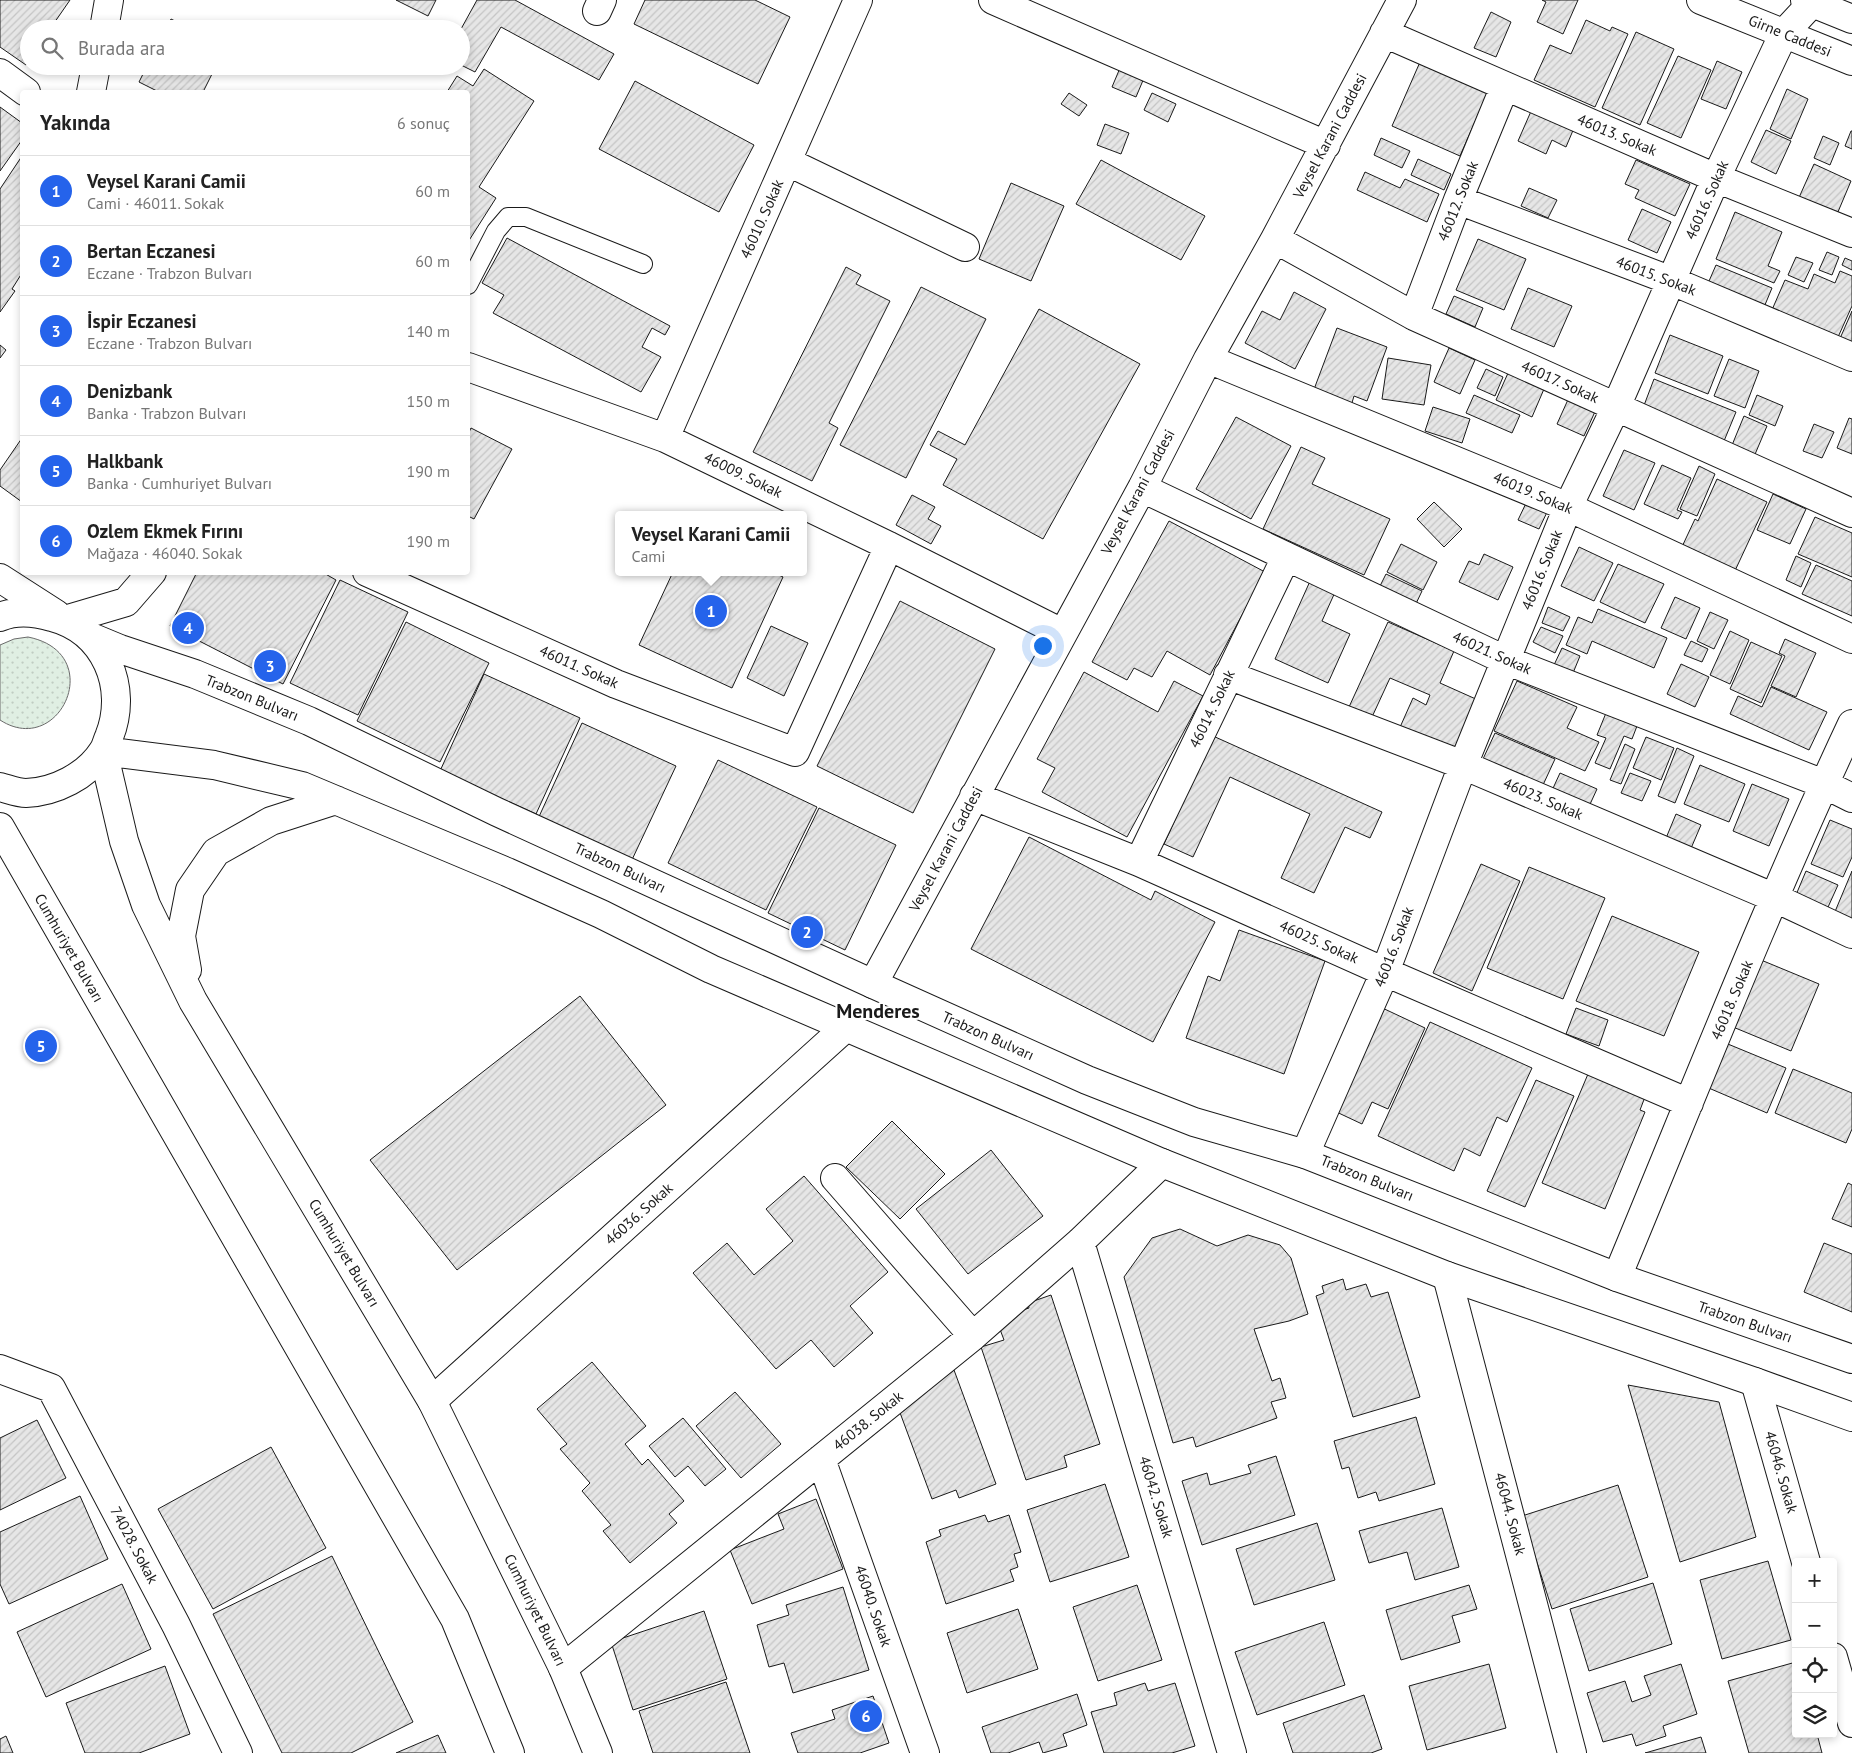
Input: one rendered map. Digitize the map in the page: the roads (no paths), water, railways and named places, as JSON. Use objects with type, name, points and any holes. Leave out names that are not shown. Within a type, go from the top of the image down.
[{"type":"street","points":[[106,20],[109,0]]},
{"type":"street","name":"46010. Sokak","points":[[665,438],[858,0]]},
{"type":"street","points":[[993,0],[1326,145]]},
{"type":"street","name":"Veysel Karani Caddesi","points":[[873,984],[1142,488],[1208,359],[1326,145],[1402,0]]},
{"type":"street","name":"Girne Caddesi","points":[[1701,0],[1852,61]]},
{"type":"street","points":[[1808,1],[1852,20]]},
{"type":"street","name":"46016. Sokak","points":[[1305,1154],[1385,972],[1463,765],[1568,507],[1616,407],[1716,178],[1784,33],[1808,1]]},
{"type":"street","name":"46013. Sokak","points":[[1384,33],[1716,178],[1852,233]]},
{"type":"street","points":[[0,73],[23,90]]},
{"type":"street","points":[[91,90],[94,75]]},
{"type":"street","name":"46012. Sokak","points":[[1414,316],[1458,200],[1505,86]]},
{"type":"street","points":[[788,162],[964,247]]},
{"type":"street","name":"46015. Sokak","points":[[1458,200],[1672,281],[1852,357]]},
{"type":"street","name":"46017. Sokak","points":[[1275,239],[1414,316],[1852,513]]},
{"type":"street","name":"46019. Sokak","points":[[1208,359],[1568,507],[1852,639]]},
{"type":"street","name":"46009. Sokak","points":[[470,368],[665,438],[889,546],[1062,633]]},
{"type":"street","name":"46021. Sokak","points":[[1142,488],[1505,660],[1824,784],[1852,798]]},
{"type":"street","name":"46011. Sokak","points":[[374,575],[616,684],[795,752],[889,546]]},
{"type":"street","name":"46014. Sokak","points":[[1139,862],[1286,556]]},
{"type":"street","points":[[0,617],[8,613],[37,612],[65,620],[126,602],[149,575]]},
{"type":"street","points":[[0,578],[90,637],[108,662],[117,692],[115,722],[104,751],[83,773],[55,788],[25,793],[0,788]]},
{"type":"street","name":"Trabzon Bulvarı","points":[[90,637],[195,674],[309,721],[497,812],[1087,1080],[1194,1122],[1305,1154],[1617,1277],[1852,1359]]},
{"type":"street","name":"46023. Sokak","points":[[1228,675],[1463,765],[1775,898],[1852,934]]},
{"type":"street","name":"46018. Sokak","points":[[1617,1277],[1775,898],[1852,724]]},
{"type":"street","points":[[104,751],[214,765],[302,786],[507,872],[601,914],[711,969],[1162,1163],[1447,1276],[1852,1417]]},
{"type":"street","name":"Cumhuriyet Bulvarı","points":[[104,751],[124,841],[146,906],[193,1001],[432,1401],[563,1668],[598,1753]]},
{"type":"street","name":"46025. Sokak","points":[[974,796],[1139,862],[1385,972],[1689,1103]]},
{"type":"street","points":[[193,1001],[181,936],[190,890],[216,852],[271,821],[336,800]]},
{"type":"street","name":"Cumhuriyet Bulvarı","points":[[0,827],[455,1620],[510,1753]]},
{"type":"street","name":"46036. Sokak","points":[[432,1401],[846,1026]]},
{"type":"street","name":"46038. Sokak","points":[[563,1668],[973,1336],[1080,1242],[1162,1163]]},
{"type":"street","points":[[835,1178],[973,1336]]},
{"type":"street","name":"46042. Sokak","points":[[1080,1242],[1232,1753]]},
{"type":"street","name":"46044. Sokak","points":[[1447,1276],[1572,1753]]},
{"type":"street","name":"74028. Sokak","points":[[0,1370],[51,1388],[176,1625],[238,1753]]},
{"type":"street","name":"46046. Sokak","points":[[1756,1382],[1805,1558]]},
{"type":"street","name":"46040. Sokak","points":[[821,1459],[925,1753]]},
{"type":"street","points":[[1837,1671],[1852,1723]]},
{"type":"lane","points":[[470,281],[496,231],[508,217],[526,218],[643,264]]},
{"type":"place","name":"Veysel Karani Camii","points":[[711,611]]},
{"type":"place","name":"Denizbank","points":[[188,628]]},
{"type":"place","name":"İspir Eczanesi","points":[[270,666]]},
{"type":"place","name":"Bertan Eczanesi","points":[[807,932]]},
{"type":"place","name":"Halkbank","points":[[41,1046]]},
{"type":"place","name":"Ozlem Ekmek Fırını","points":[[866,1716]]},
{"type":"district","name":"Menderes","points":[[878,1011]]}]
